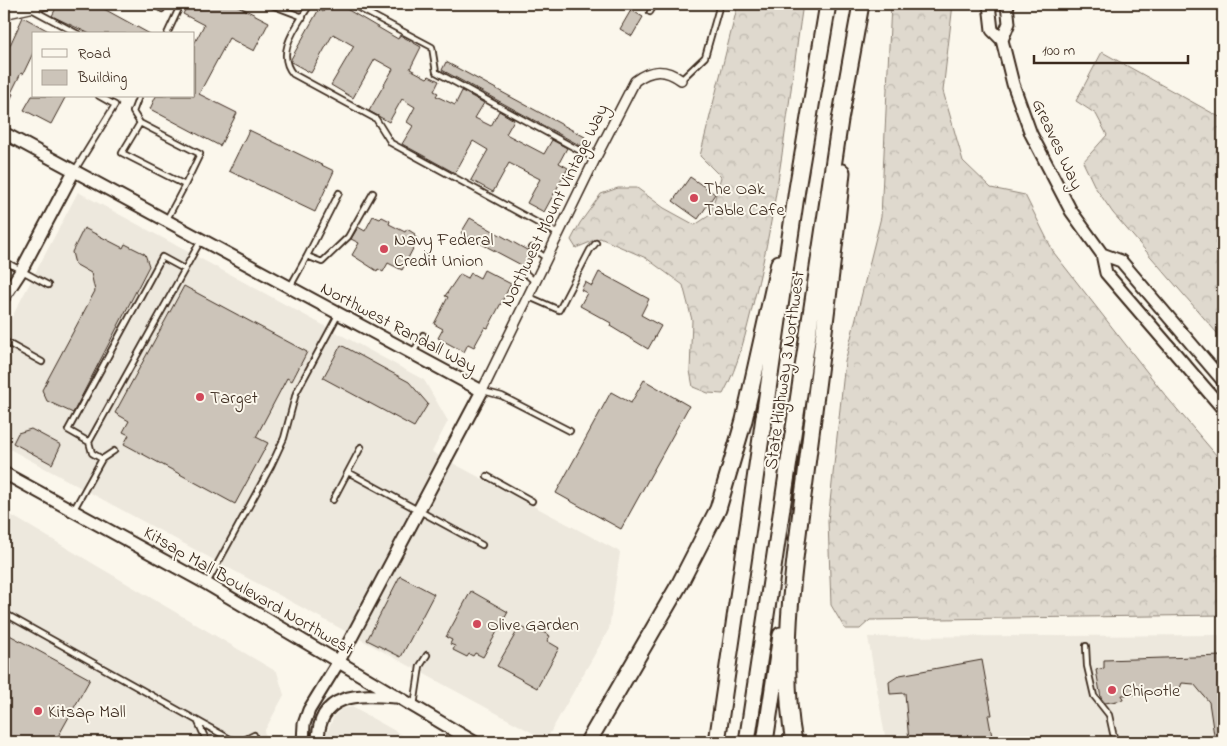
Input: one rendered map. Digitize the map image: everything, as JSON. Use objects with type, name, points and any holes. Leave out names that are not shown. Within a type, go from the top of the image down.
[{"type":"highway","name":"State Highway 3 Northwest","points":[[717,742],[797,189],[828,4]]},
{"type":"highway","name":"State Highway 3 Northwest","points":[[748,742],[840,120],[861,4]]},
{"type":"highway","points":[[765,742],[780,638],[796,551],[830,287],[858,23]]},
{"type":"highway","points":[[588,742],[679,585],[718,509],[744,420],[797,189]]},
{"type":"highway","points":[[794,742],[788,701],[788,662],[796,551]]},
{"type":"main road","name":"Greaves Way","points":[[989,4],[992,30],[1002,40],[1013,84],[1030,134],[1071,210],[1102,254],[1106,272],[1223,409]]},
{"type":"main road","name":"Greaves Way","points":[[1002,40],[1009,23],[1007,4]]},
{"type":"main road","name":"Northwest Randall Way","points":[[4,133],[338,315],[482,391],[339,661],[309,710],[304,724],[303,742]]},
{"type":"main road","points":[[4,297],[21,271],[74,172]]},
{"type":"main road","name":"Greaves Way","points":[[1102,254],[1121,261],[1223,381]]},
{"type":"main road","name":"Kitsap Mall Boulevard Northwest","points":[[4,473],[207,584],[474,742]]},
{"type":"main road","points":[[318,742],[326,713],[342,699],[364,694],[398,697]]},
{"type":"street","points":[[4,16],[25,6],[48,4]]},
{"type":"street","name":"Northwest Mount Vintage Way","points":[[482,391],[534,281],[636,81],[646,72],[659,70],[681,80]]},
{"type":"lane","points":[[152,4],[162,9]]},
{"type":"lane","points":[[168,32],[181,4]]},
{"type":"lane","points":[[269,4],[302,17]]},
{"type":"lane","points":[[310,4],[284,51],[285,65],[292,74],[376,119],[390,143],[558,234]]},
{"type":"lane","points":[[351,4],[432,47],[436,72],[595,159]]},
{"type":"lane","points":[[650,12],[655,4]]},
{"type":"lane","points":[[681,80],[706,57],[720,4]]},
{"type":"lane","points":[[25,6],[74,32]]},
{"type":"lane","points":[[74,172],[115,105],[103,98]]},
{"type":"lane","points":[[138,98],[133,112],[140,123],[200,154],[167,221]]},
{"type":"lane","points":[[140,123],[122,153],[185,185]]},
{"type":"lane","points":[[307,256],[322,262],[348,237],[373,192]]},
{"type":"lane","points":[[290,288],[339,194]]},
{"type":"lane","points":[[102,459],[92,453],[89,442],[201,239]]},
{"type":"lane","points":[[527,296],[559,310],[590,250],[596,243]]},
{"type":"lane","points":[[532,248],[546,258]]},
{"type":"lane","points":[[89,442],[68,430],[162,257],[184,269]]},
{"type":"lane","points":[[4,261],[48,285]]},
{"type":"lane","points":[[523,272],[534,281]]},
{"type":"lane","points":[[207,584],[271,466],[284,438],[296,393],[338,315]]},
{"type":"lane","points":[[413,355],[423,335]]},
{"type":"lane","points":[[4,341],[42,362]]},
{"type":"lane","points":[[482,391],[502,396],[570,431]]},
{"type":"lane","points":[[333,500],[362,447]]},
{"type":"lane","points":[[73,511],[102,459],[114,451]]},
{"type":"lane","points":[[348,472],[482,545]]},
{"type":"lane","points":[[487,476],[532,501]]},
{"type":"lane","points":[[4,614],[230,739],[240,742],[254,735]]},
{"type":"lane","points":[[1086,646],[1094,696],[1109,715],[1115,742]]},
{"type":"lane","points":[[414,707],[420,666],[427,655]]},
{"type":"lane","points":[[198,722],[206,742]]},
{"type":"shaded area","points":[[78,192],[424,380],[448,421],[432,452],[620,552],[609,629],[546,740],[4,446],[4,332]]},
{"type":"shaded area","points":[[4,511],[277,672],[284,695],[264,732],[270,742],[4,742]]},
{"type":"shaded area","points":[[1223,635],[1223,742],[886,742],[868,637]]},
{"type":"shaded area","points":[[352,707],[415,742],[325,742],[334,716],[342,709]]},
{"type":"green space","points":[[738,4],[803,4],[777,190],[763,263],[741,348],[729,383],[723,394],[708,393],[693,387],[690,371],[692,320],[683,285],[646,258],[600,238],[576,248],[571,240],[580,223],[601,194],[618,188],[637,188],[664,208],[695,225],[710,215],[721,177],[700,156]]},
{"type":"green space","points":[[891,4],[953,4],[943,91],[963,161],[991,188],[1025,195],[1054,253],[1165,395],[1223,463],[1223,615],[870,620],[860,629],[845,629],[831,605],[828,521],[845,362],[881,217]]},
{"type":"green space","points":[[1102,52],[1223,119],[1223,340],[1113,213],[1095,187],[1083,162],[1107,135],[1096,114],[1076,101]]},
{"type":"building","points":[[58,4],[95,4],[146,32],[86,32],[52,16]]},
{"type":"building","points":[[188,4],[234,4],[269,22],[254,51],[229,38],[199,94],[237,113],[220,146],[150,109],[155,98],[195,98],[195,42],[204,25],[183,14]]},
{"type":"building","points":[[328,4],[338,4],[398,39],[400,35],[421,47],[410,69],[427,78],[429,76],[439,81],[434,91],[438,93],[436,96],[455,105],[462,91],[484,103],[475,118],[491,126],[499,111],[514,120],[506,134],[544,154],[552,140],[567,148],[559,163],[568,168],[544,212],[527,203],[540,179],[509,163],[493,192],[471,180],[488,150],[473,141],[455,173],[402,144],[413,126],[407,122],[415,107],[402,99],[389,122],[369,111],[393,69],[375,59],[353,98],[331,85],[354,46],[333,34],[311,73],[291,62],[319,9],[323,12]]},
{"type":"building","points":[[631,10],[643,17],[632,36],[620,29]]},
{"type":"building","points":[[23,17],[50,32],[32,32],[32,55],[11,93],[13,94],[4,112],[4,58]]},
{"type":"building","points":[[446,62],[585,137],[581,146],[442,70]]},
{"type":"building","points":[[32,96],[32,98],[65,98],[51,124],[24,110]]},
{"type":"building","points":[[249,130],[334,171],[315,212],[229,171]]},
{"type":"building","name":"The Oak Table Cafe","points":[[690,177],[715,194],[698,219],[673,201]]},
{"type":"building","name":"Navy Federal Credit Union","points":[[373,216],[380,219],[382,217],[390,221],[389,224],[405,232],[407,229],[415,234],[414,236],[418,239],[402,270],[388,263],[383,272],[378,269],[377,271],[352,255],[359,243],[351,239],[358,227],[365,231]]},
{"type":"building","points":[[470,218],[534,254],[527,268],[461,233]]},
{"type":"building","points":[[84,228],[123,248],[125,244],[145,254],[149,266],[73,413],[47,401],[42,390],[95,291],[91,273],[75,264],[72,252]]},
{"type":"building","points":[[484,270],[511,284],[488,328],[485,327],[474,347],[468,344],[464,352],[438,338],[443,329],[434,324],[448,297],[445,296],[460,274],[468,278],[471,273],[480,278]]},
{"type":"building","points":[[599,272],[649,299],[641,315],[661,326],[648,349],[610,326],[611,323],[580,306],[587,293],[581,290],[585,282],[592,286]]},
{"type":"building","name":"Target","points":[[184,286],[307,352],[292,381],[287,378],[256,437],[268,443],[235,504],[124,444],[129,435],[123,432],[129,421],[115,413]]},
{"type":"building","points":[[341,345],[409,382],[428,404],[414,427],[323,378]]},
{"type":"building","points":[[644,380],[689,406],[621,529],[556,493],[611,392],[631,403]]},
{"type":"building","points":[[31,429],[61,445],[52,464],[13,443],[18,433]]},
{"type":"building","points":[[400,576],[434,594],[401,657],[367,640]]},
{"type":"building","name":"Olive Garden","points":[[471,591],[508,612],[483,657],[475,653],[473,656],[469,654],[467,657],[453,650],[455,646],[450,644],[452,640],[446,637]]},
{"type":"building","points":[[520,626],[529,631],[532,626],[550,636],[547,641],[559,648],[537,688],[497,666]]},
{"type":"building","name":"Kitsap Mall","points":[[4,632],[90,679],[55,742],[4,742]]},
{"type":"building","points":[[1223,656],[1223,742],[1215,742],[1209,702],[1194,684],[1182,683],[1178,693],[1122,695],[1123,700],[1105,703],[1101,698],[1096,670],[1104,668],[1104,660]]},
{"type":"building","points":[[982,660],[992,715],[988,715],[993,742],[909,742],[905,693],[890,694],[889,682],[900,675]]},
{"type":"place","name":"The Oak Table Cafe","points":[[694,198]]},
{"type":"place","name":"Navy Federal Credit Union","points":[[384,249]]},
{"type":"place","name":"Target","points":[[200,397]]},
{"type":"place","name":"Olive Garden","points":[[477,624]]},
{"type":"place","name":"Chipotle","points":[[1112,690]]},
{"type":"place","name":"Kitsap Mall","points":[[38,711]]}]
